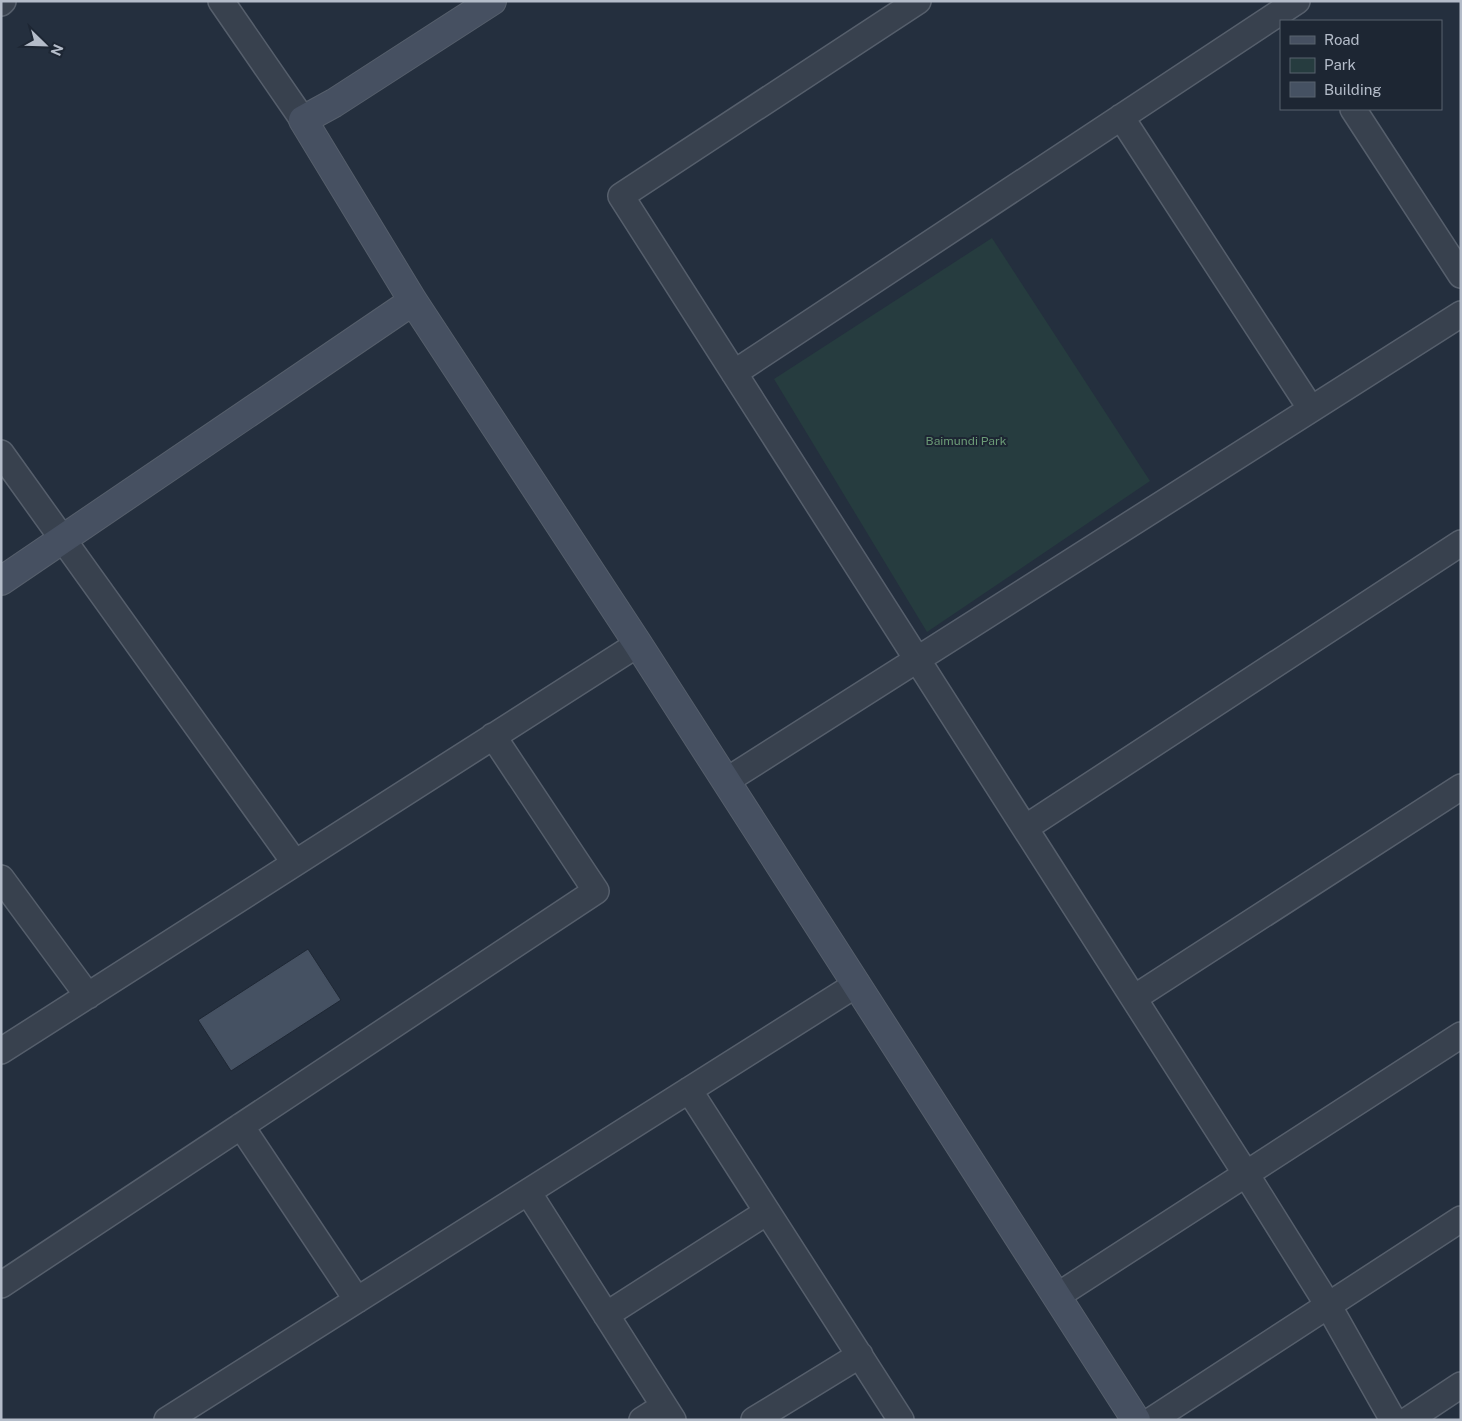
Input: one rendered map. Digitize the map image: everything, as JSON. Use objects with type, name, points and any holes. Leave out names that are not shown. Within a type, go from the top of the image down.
[{"type":"street","points":[[220,1],[303,120],[413,301],[638,644],[1136,1420]]},
{"type":"street","points":[[303,120],[334,103],[492,1]]},
{"type":"street","points":[[918,1],[621,196],[1246,1174],[1328,1305],[1393,1420]]},
{"type":"street","points":[[734,373],[1120,117],[1293,10]]},
{"type":"street","points":[[1354,110],[1461,275]]},
{"type":"street","points":[[1120,117],[1311,409]]},
{"type":"street","points":[[1,581],[413,301]]},
{"type":"street","points":[[726,781],[1461,314]]},
{"type":"street","points":[[1,453],[295,863]]},
{"type":"street","points":[[1025,828],[1461,544]]},
{"type":"street","points":[[1,1051],[638,644]]},
{"type":"street","points":[[1,1284],[596,891],[493,736]]},
{"type":"street","points":[[1134,998],[1461,787]]},
{"type":"street","points":[[1,878],[88,996]]},
{"type":"street","points":[[167,1420],[857,984]]},
{"type":"street","points":[[1057,1296],[1461,1035]]},
{"type":"street","points":[[689,1090],[901,1420]]},
{"type":"street","points":[[241,1126],[357,1300]]},
{"type":"street","points":[[528,1192],[668,1413],[642,1420]]},
{"type":"street","points":[[606,1315],[767,1212]]},
{"type":"street","points":[[1152,1420],[1461,1219]]},
{"type":"street","points":[[754,1420],[860,1355]]},
{"type":"street","points":[[1408,1420],[1461,1386]]},
{"type":"green space","name":"Baimundi Park","points":[[992,238],[1150,481],[927,632],[774,379]]},
{"type":"building","points":[[308,949],[341,1000],[231,1071],[198,1020]]}]
